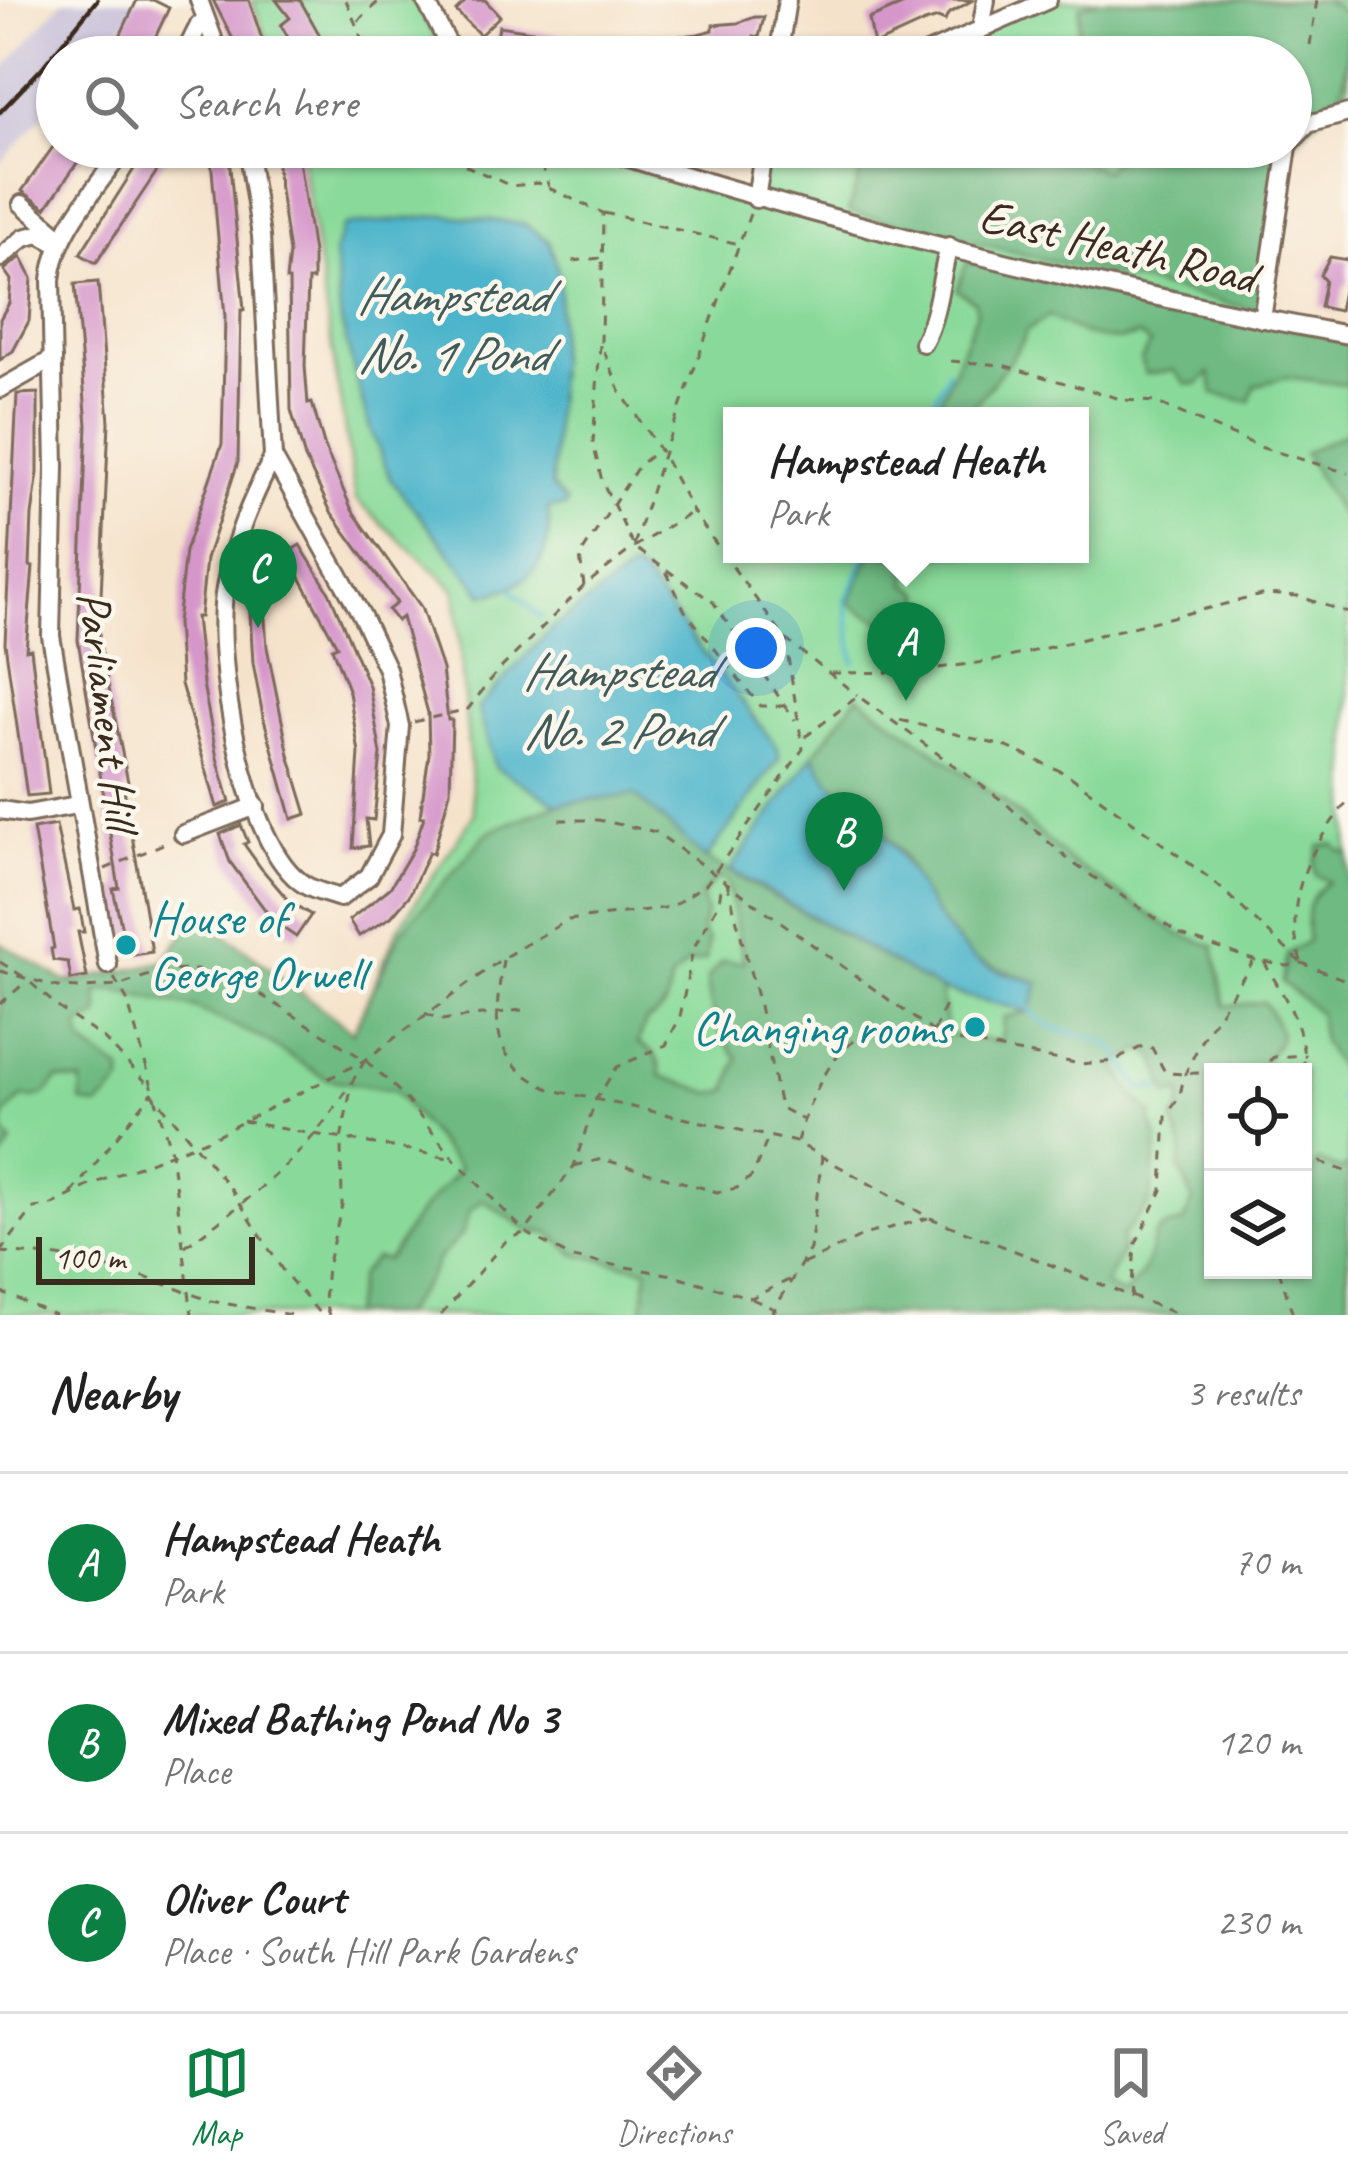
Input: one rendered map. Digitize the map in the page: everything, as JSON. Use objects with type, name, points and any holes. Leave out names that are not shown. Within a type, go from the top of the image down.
[{"type":"street","points":[[199,0],[211,36]]},
{"type":"street","points":[[425,0],[444,36]]},
{"type":"street","points":[[781,36],[787,0]]},
{"type":"street","points":[[981,29],[986,0]]},
{"type":"street","points":[[965,36],[1048,0]]},
{"type":"street","points":[[194,36],[205,22]]},
{"type":"street","points":[[1312,123],[1348,113]]},
{"type":"street","name":"Parliament Hill","points":[[108,965],[51,636],[56,467],[52,268],[61,242],[111,168]]},
{"type":"street","points":[[251,168],[261,236],[272,457],[362,616],[387,669],[400,726],[391,835],[369,876],[340,898],[303,885],[276,851],[256,806],[230,717],[221,647],[225,589],[243,518],[272,457]]},
{"type":"street","name":"East Heath Road","points":[[659,168],[756,199],[949,246],[1348,335]]},
{"type":"street","points":[[756,199],[761,168]]},
{"type":"street","points":[[1262,319],[1285,168]]},
{"type":"street","points":[[22,204],[61,242]]},
{"type":"street","points":[[0,258],[24,238],[40,234],[61,242]]},
{"type":"street","points":[[923,343],[939,303],[949,246]]},
{"type":"street","points":[[0,388],[52,359]]},
{"type":"street","points":[[0,810],[27,814],[77,805]]},
{"type":"street","name":"Parliament Hill","points":[[182,834],[256,806]]},
{"type":"path","points":[[346,0],[362,36]]},
{"type":"path","points":[[357,22],[380,0]]},
{"type":"path","points":[[1311,36],[1317,0]]},
{"type":"path","points":[[471,168],[511,186],[538,183],[603,213],[739,244]]},
{"type":"path","points":[[543,168],[549,188]]},
{"type":"path","points":[[634,547],[661,452],[756,199]]},
{"type":"path","points":[[603,213],[601,343],[592,443],[602,481],[634,547],[713,602],[797,722]]},
{"type":"path","points":[[573,262],[602,258]]},
{"type":"path","points":[[601,343],[620,391],[723,554]]},
{"type":"path","points":[[951,362],[1002,365],[1124,400],[1155,402],[1263,448],[1348,473]]},
{"type":"path","points":[[584,586],[580,556],[639,465],[661,452]]},
{"type":"path","points":[[400,726],[468,709],[497,672],[584,586],[634,547],[693,512]]},
{"type":"path","points":[[730,563],[784,639],[1003,801],[1096,880],[1181,934],[1254,961],[1287,966],[1302,963]]},
{"type":"path","points":[[665,568],[685,610],[740,684],[760,706],[785,706]]},
{"type":"path","points":[[831,674],[907,672],[993,661],[1266,594],[1298,596],[1348,613]]},
{"type":"path","points":[[0,1252],[34,1208],[50,1206],[195,1144],[365,1060],[503,958],[568,920],[671,907],[707,883],[803,749],[784,639]]},
{"type":"path","points":[[803,738],[858,696]]},
{"type":"path","points":[[895,719],[1007,747],[1067,774],[1212,880],[1302,963],[1348,981]]},
{"type":"path","points":[[1302,963],[1294,937],[1306,861],[1348,801]]},
{"type":"path","points":[[559,820],[598,820],[656,832],[942,1038]]},
{"type":"path","name":"Parliament Hill","points":[[92,872],[182,834]]},
{"type":"path","points":[[440,1315],[506,1241],[524,1232],[574,1166],[596,1099],[616,1067],[666,1045],[680,1017],[693,950],[719,903],[724,880]]},
{"type":"path","points":[[724,880],[758,1001],[780,1107],[803,1120]]},
{"type":"path","points":[[503,958],[495,1016],[506,1055],[525,1078],[552,1090],[796,1142],[930,1218],[1180,1315]]},
{"type":"path","points":[[1131,1298],[1135,1245],[1162,1190],[1166,1117],[1202,1040],[1254,961]]},
{"type":"path","points":[[0,962],[104,1039],[150,1085]]},
{"type":"path","points":[[1264,962],[1298,1022],[1305,1063]]},
{"type":"path","points":[[108,965],[127,1000],[171,1152],[192,1315]]},
{"type":"path","points":[[0,971],[58,987],[118,986],[161,971],[196,970],[234,978],[365,1060],[401,1093],[455,1160],[524,1232],[572,1258],[673,1275],[751,1298],[774,1313],[814,1235],[822,1155]]},
{"type":"path","points":[[0,1004],[28,980]]},
{"type":"path","points":[[934,1031],[945,1005]]},
{"type":"path","points":[[425,1013],[441,1020],[522,1010]]},
{"type":"path","points":[[796,1142],[814,1093],[833,1061],[857,1040],[879,1032],[924,1042],[942,1038],[1081,1064],[1123,1058],[1145,1045],[1152,1048],[1165,1072],[1184,1076],[1204,1072]]},
{"type":"path","points":[[1266,1063],[1274,1057],[1306,1055]]},
{"type":"path","points":[[185,1246],[286,1170],[315,1138],[365,1060]]},
{"type":"path","points":[[328,1315],[324,1300],[327,1267],[342,1205],[341,1140],[353,1081]]},
{"type":"path","points":[[152,1093],[321,1315]]},
{"type":"path","points":[[70,1196],[152,1093]]},
{"type":"path","points":[[242,1121],[455,1160]]},
{"type":"path","points":[[574,1166],[602,1159],[717,1192],[737,1188],[753,1175],[768,1136]]},
{"type":"path","points":[[1312,1163],[1318,1161],[1348,1172]]},
{"type":"path","points":[[800,1265],[866,1234],[930,1218]]},
{"type":"path","points":[[0,1252],[59,1257],[139,1275],[188,1295],[288,1315]]},
{"type":"path","points":[[751,1298],[790,1279]]},
{"type":"path","points":[[1282,1279],[1293,1315]]},
{"type":"path","points":[[0,1292],[55,1315]]},
{"type":"shaded area","points":[[63,0],[144,0],[113,36],[36,36],[36,124],[0,164],[0,73]]},
{"type":"green space","points":[[252,0],[415,0],[435,36],[311,35],[266,36]]},
{"type":"green space","points":[[1048,0],[1348,0],[1348,85],[1340,99],[1312,75],[1312,36],[966,36]]},
{"type":"green space","points":[[1100,0],[1323,0],[1348,14],[1345,76],[1334,101],[1312,124],[1312,36],[1078,36],[1080,6]]},
{"type":"green space","points":[[303,168],[631,168],[749,204],[756,199],[761,168],[1285,168],[1263,319],[1348,335],[1348,1315],[0,1315],[0,944],[67,982],[162,962],[353,1032],[398,929],[474,814],[455,589],[356,500]]},
{"type":"green space","points":[[862,168],[1284,168],[1259,311],[848,212]]},
{"type":"green space","points":[[967,262],[1348,340],[1348,385],[1286,377],[1254,386],[1250,402],[1214,394],[1210,373],[1198,384],[1186,384],[1174,370],[1146,374],[1141,360],[1150,344],[1139,335],[1092,336],[1049,316],[1026,331],[973,407],[938,407],[977,312],[975,302],[957,290]]},
{"type":"green space","points":[[1348,432],[1348,528],[1304,453]]},
{"type":"green space","points":[[867,563],[907,563],[908,584],[922,593],[925,610],[896,623],[877,619],[849,603]]},
{"type":"green space","points":[[858,696],[1003,801],[1071,862],[1181,935],[1214,946],[1225,1006],[1264,1002],[1279,1039],[1263,1063],[1204,1063],[1204,1279],[1312,1279],[1312,1171],[1318,1161],[1342,1170],[1348,1164],[1348,1315],[720,1315],[711,1308],[642,1315],[648,1269],[575,1254],[549,1233],[529,1231],[483,1200],[470,1211],[462,1234],[438,1259],[401,1315],[351,1315],[359,1276],[375,1258],[386,1260],[459,1168],[394,1090],[327,1079],[261,1038],[193,1007],[113,990],[97,992],[100,1015],[79,1026],[83,1044],[122,1071],[122,1083],[98,1107],[81,1102],[82,1082],[57,1079],[43,1095],[22,1097],[5,1115],[3,1130],[12,1143],[0,1161],[0,943],[68,983],[163,963],[198,914],[353,1032],[401,932],[488,832],[557,804],[635,795],[706,859],[941,990],[947,1034],[1001,1042],[1004,1017],[1030,1012],[1039,983],[973,959],[931,912],[903,855],[871,818],[822,777],[814,754]],"holes":[[[718,877],[727,882],[744,962],[722,961],[707,979],[716,1021],[738,1058],[727,1091],[712,1093],[661,1076],[655,1055],[638,1043],[646,1021],[665,1005],[670,981],[687,964],[706,960],[708,941],[701,929],[706,912],[701,896]],[[1144,1049],[1150,1052],[1168,1095],[1182,1093],[1173,1121],[1183,1150],[1179,1168],[1193,1199],[1184,1223],[1156,1233],[1143,1271],[1124,1295],[1105,1286],[1122,1251],[1121,1238],[1150,1203],[1158,1138],[1151,1123],[1153,1115],[1131,1093],[1116,1064]]]},
{"type":"green space","points":[[1334,844],[1348,852],[1345,1078],[1322,1041],[1318,1012],[1282,982],[1287,954],[1307,941],[1310,901],[1328,882],[1316,875],[1314,863],[1320,846]]},
{"type":"water","name":"Hampstead No. 1 Pond","points":[[446,215],[524,224],[550,242],[560,278],[552,487],[566,503],[548,508],[547,542],[537,567],[516,585],[484,595],[391,480],[368,423],[341,322],[334,253],[343,226]]},
{"type":"water","name":"Hampstead No. 2 Pond","points":[[631,570],[641,573],[778,748],[779,759],[706,859],[635,795],[557,804],[495,767],[478,708],[552,628]]},
{"type":"water","points":[[814,754],[832,783],[888,838],[956,941],[986,965],[1039,983],[1030,1012],[941,990],[730,870]]},
{"type":"building","points":[[137,0],[153,0],[169,8],[156,36],[120,36]]},
{"type":"building","points":[[213,0],[249,0],[261,36],[231,36]]},
{"type":"building","points":[[276,0],[300,0],[320,36],[287,36],[281,25],[290,18]]},
{"type":"building","points":[[467,0],[485,0],[500,16],[480,35],[456,11]]},
{"type":"building","points":[[913,0],[973,0],[948,14],[945,21],[938,18],[894,36],[872,36],[869,19]]},
{"type":"building","points":[[764,17],[759,36],[682,36],[713,30],[713,25]]},
{"type":"building","points":[[499,26],[565,36],[497,36]]},
{"type":"building","points":[[38,168],[74,168],[46,208],[22,191]]},
{"type":"building","points":[[135,168],[159,168],[96,263],[80,254]]},
{"type":"building","points":[[212,168],[230,168],[244,310],[238,462],[206,559],[200,617],[196,617],[203,684],[230,802],[217,807],[181,684],[177,623],[185,551],[222,444],[225,317]]},
{"type":"building","points":[[277,168],[300,168],[313,253],[305,366],[308,404],[312,403],[352,510],[421,607],[442,669],[448,720],[452,720],[450,791],[433,854],[429,852],[409,896],[391,917],[359,936],[349,920],[390,888],[413,849],[424,817],[420,816],[429,754],[428,713],[402,617],[397,621],[388,610],[397,603],[331,512],[305,458],[291,410],[289,253]]},
{"type":"building","points":[[21,257],[32,278],[29,321],[13,351],[0,360],[0,319],[9,303],[11,280],[4,270]]},
{"type":"building","points":[[1330,257],[1348,260],[1348,285],[1344,285],[1339,311],[1320,307],[1325,281],[1320,275]]},
{"type":"building","points":[[98,282],[109,422],[99,639],[129,787],[124,789],[152,952],[128,956],[113,889],[119,888],[78,640],[87,425],[75,284]]},
{"type":"building","points":[[38,393],[38,473],[26,650],[31,649],[49,794],[27,796],[5,643],[17,394]]},
{"type":"building","points":[[300,545],[329,592],[369,686],[381,754],[374,820],[366,819],[369,846],[353,848],[359,753],[349,692],[332,648],[337,646],[287,553]]},
{"type":"building","points":[[253,551],[268,552],[267,647],[289,755],[307,814],[292,819],[253,663],[249,596]]},
{"type":"building","points":[[56,825],[74,910],[80,909],[84,932],[78,932],[87,977],[71,980],[68,962],[53,960],[33,829]]},
{"type":"building","points":[[241,825],[248,842],[244,844],[261,868],[289,901],[311,915],[296,937],[274,922],[230,862],[220,834]]},
{"type":"waterway","points":[[932,407],[948,371]]},
{"type":"waterway","points":[[854,662],[846,601],[863,563]]},
{"type":"waterway","points":[[511,589],[541,618]]},
{"type":"waterway","points":[[1029,1008],[1052,1027],[1095,1038],[1114,1049],[1141,1089],[1162,1088]]},
{"type":"waterway","points":[[1339,1098],[1348,1097]]},
{"type":"railway","points":[[68,36],[97,0]]},
{"type":"railway","points":[[0,112],[36,74]]},
{"type":"place","name":"Oliver Court","points":[[258,628]]},
{"type":"place","name":"Hampstead Heath","points":[[906,701]]},
{"type":"place","name":"Mixed Bathing Pond No 3","points":[[844,891]]},
{"type":"place","name":"House of George Orwell","points":[[126,945]]},
{"type":"place","name":"Changing rooms","points":[[975,1027]]}]
